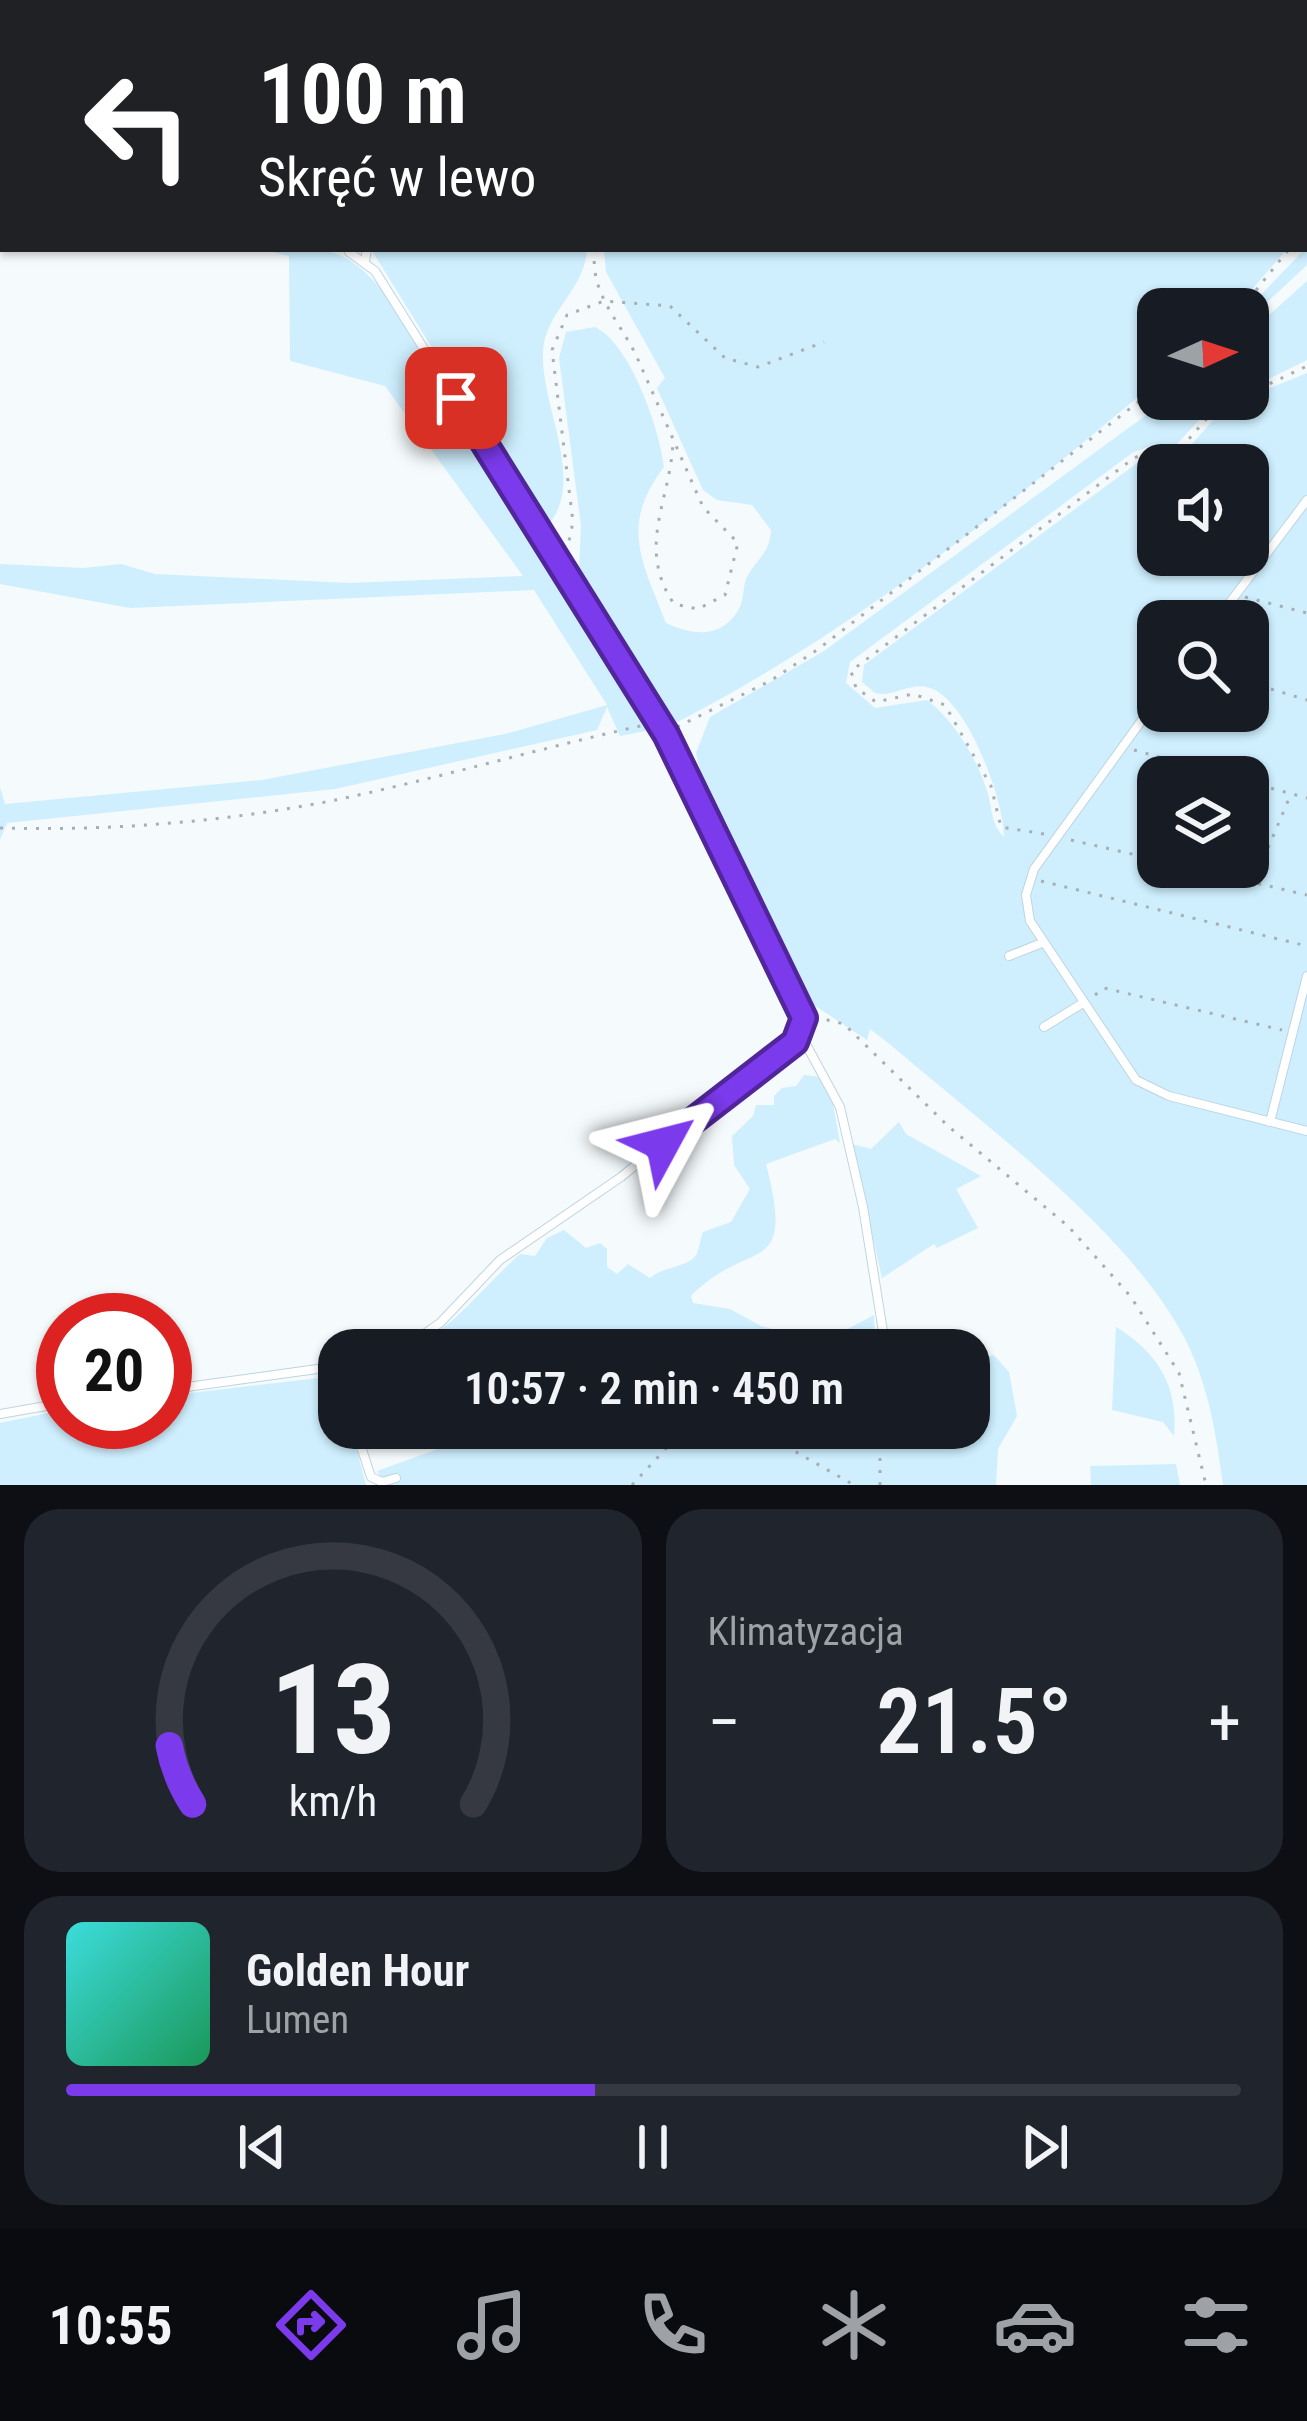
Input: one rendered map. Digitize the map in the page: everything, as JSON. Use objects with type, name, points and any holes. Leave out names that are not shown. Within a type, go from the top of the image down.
[{"type":"lane","points":[[350,252],[365,261],[664,732],[804,1018],[801,1036],[840,1107],[884,1329]]},
{"type":"lane","points":[[365,261],[366,252]]},
{"type":"lane","points":[[1231,600],[1307,500]]},
{"type":"lane","points":[[1137,727],[1055,836],[1030,882],[1026,910],[1042,944],[1136,1080],[1169,1096],[1307,1131]]},
{"type":"lane","points":[[1010,956],[1042,944]]},
{"type":"lane","points":[[1270,1122],[1307,976]]},
{"type":"lane","points":[[1044,1028],[1083,1003]]},
{"type":"lane","points":[[431,1329],[500,1260],[584,1205],[801,1036]]},
{"type":"lane","points":[[192,1386],[318,1369]]},
{"type":"lane","points":[[0,1414],[36,1408]]},
{"type":"lane","points":[[362,1449],[371,1477],[382,1482],[396,1478]]},
{"type":"path","points":[[595,252],[594,277],[604,301],[625,332],[673,439],[703,507],[738,543],[725,595],[698,609],[674,604],[654,553],[655,519],[671,478],[673,439]]},
{"type":"path","points":[[1258,288],[1287,252]]},
{"type":"path","points":[[554,553],[569,541],[573,522],[553,339],[567,315],[604,301],[670,306],[710,346],[740,364],[774,363],[824,342]]},
{"type":"path","points":[[1269,384],[1307,366]]},
{"type":"path","points":[[664,732],[770,681],[817,650],[1042,482],[1137,404]]},
{"type":"path","points":[[1137,855],[1001,827],[991,786],[945,705],[926,694],[876,702],[856,688],[851,671],[1133,458],[1187,444],[1206,420]]},
{"type":"path","points":[[1235,595],[1307,613]]},
{"type":"path","points":[[1269,688],[1307,700]]},
{"type":"path","points":[[0,828],[168,824],[258,813],[334,800],[658,722]]},
{"type":"path","points":[[1122,747],[1154,756]]},
{"type":"path","points":[[1269,788],[1307,798]]},
{"type":"path","points":[[1269,845],[1291,794]]},
{"type":"path","points":[[1030,882],[1307,946]]},
{"type":"path","points":[[1269,886],[1307,895]]},
{"type":"path","points":[[1083,1003],[1104,988],[1293,1033]]},
{"type":"path","points":[[804,1018],[833,1017],[844,1024],[948,1126],[1069,1227],[1113,1275],[1159,1334],[1179,1373],[1206,1485]]},
{"type":"path","points":[[632,1485],[665,1449]]},
{"type":"path","points":[[791,1449],[854,1485]]},
{"type":"path","points":[[880,1449],[880,1485]]},
{"type":"shaded area","points":[[272,252],[341,255],[382,290],[595,624],[656,729],[620,736],[607,707],[597,730],[335,789],[7,823],[0,840],[0,787],[5,804],[262,780],[505,734],[607,705],[534,590],[130,608],[0,584],[0,564],[83,568],[121,564],[155,574],[350,583],[523,576],[385,386],[290,361],[289,256]]},
{"type":"shaded area","points":[[373,252],[587,252],[580,277],[545,337],[544,372],[563,464],[563,486],[549,524],[539,521]]},
{"type":"shaded area","points":[[604,252],[1284,252],[1253,288],[1137,288],[1137,397],[922,569],[797,654],[666,728],[579,569],[581,526],[559,358],[566,332],[595,327],[620,350],[631,369],[650,411],[664,467],[642,507],[639,543],[643,561],[666,623],[707,632],[725,625],[740,607],[746,579],[765,551],[771,530],[752,505],[717,500],[703,490],[657,388],[665,378],[606,272]]},
{"type":"shaded area","points":[[1302,252],[1307,252],[1307,265],[1269,300],[1267,288]]},
{"type":"shaded area","points":[[1307,281],[1307,360],[1269,379],[1269,315]]},
{"type":"shaded area","points":[[1307,373],[1307,1485],[1223,1485],[1199,1371],[1158,1295],[1051,1180],[968,1110],[870,1029],[867,1040],[800,996],[690,775],[700,769],[696,753],[710,717],[824,651],[1139,420],[1199,420],[1177,444],[1137,444],[1137,451],[850,662],[846,683],[875,708],[927,700],[946,718],[977,766],[994,821],[1004,837],[991,777],[958,711],[930,688],[875,693],[862,682],[864,665],[1137,463],[1137,576],[1269,576],[1269,444],[1192,444],[1213,420],[1269,420],[1269,388]]},
{"type":"shaded area","points":[[804,1075],[822,1077],[831,1093],[840,1143],[835,1139],[766,1164],[774,1201],[771,1241],[691,1296],[693,1303],[730,1309],[773,1329],[441,1329],[520,1254],[535,1256],[547,1238],[564,1230],[586,1248],[600,1243],[607,1249],[607,1267],[617,1274],[628,1264],[650,1278],[694,1258],[703,1232],[731,1222],[750,1189],[734,1165],[732,1136],[753,1116],[756,1105],[774,1105],[774,1096],[782,1088],[796,1086]]},
{"type":"shaded area","points":[[899,1122],[906,1134],[981,1176],[956,1189],[978,1228],[937,1248],[934,1244],[882,1278],[852,1144],[871,1149]]},
{"type":"shaded area","points":[[874,1315],[874,1329],[847,1329]]},
{"type":"shaded area","points":[[1116,1327],[1143,1348],[1162,1372],[1173,1401],[1174,1436],[1163,1422],[1112,1410]]},
{"type":"shaded area","points":[[990,1356],[1009,1372],[1017,1416],[998,1449],[996,1485],[385,1485],[377,1471],[438,1449],[990,1449]]},
{"type":"shaded area","points":[[318,1378],[318,1449],[357,1449],[366,1485],[0,1485],[0,1423],[36,1416],[36,1449],[192,1449],[192,1393]]},
{"type":"shaded area","points":[[1176,1464],[1180,1485],[1091,1485],[1090,1466]]},
{"type":"route","points":[[456,398],[666,734],[775,950],[804,1018],[804,1029],[795,1042],[663,1144]]}]
